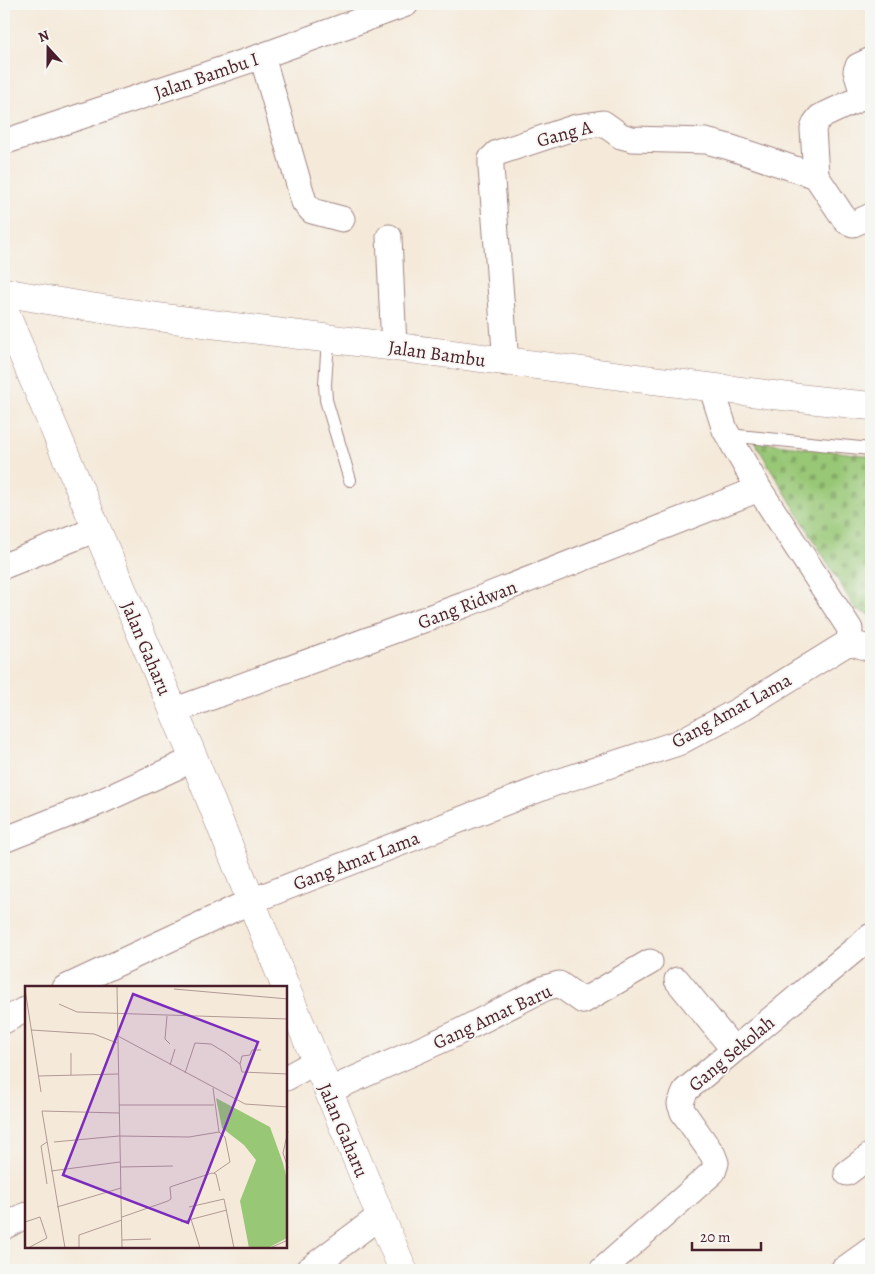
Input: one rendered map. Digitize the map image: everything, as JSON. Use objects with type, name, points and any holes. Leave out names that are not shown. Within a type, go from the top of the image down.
[{"type":"main road","name":"Jalan Bambu","points":[[4,292],[69,305],[328,340],[394,347],[713,395],[871,406]]},
{"type":"main road","name":"Jalan Gaharu","points":[[4,310],[11,339],[97,529],[194,759],[285,986]]},
{"type":"main road","name":"Jalan Gaharu","points":[[288,993],[404,1270]]},
{"type":"street","name":"Jalan Bambu I","points":[[4,142],[262,56],[406,4]]},
{"type":"street","points":[[262,56],[304,202],[312,211],[342,219]]},
{"type":"street","points":[[871,60],[858,66],[856,71],[863,95],[862,98],[820,117],[813,128],[816,176],[846,220],[853,224],[871,216]]},
{"type":"street","name":"Gang A","points":[[506,363],[491,168],[491,159],[497,153],[576,127],[603,123],[621,136],[632,139],[706,141],[729,146],[816,176]]},
{"type":"street","points":[[388,237],[394,347]]},
{"type":"street","name":"Gang Amat Lama","points":[[69,986],[251,901],[555,784],[678,743],[860,646],[759,489],[727,432],[713,395]]},
{"type":"street","name":"Gang Ridwan","points":[[173,711],[464,605],[632,541],[759,489]]},
{"type":"street","points":[[4,566],[97,529]]},
{"type":"street","points":[[4,840],[100,802],[194,759]]},
{"type":"street","name":"Gang Sekolah","points":[[602,1270],[713,1172],[716,1163],[713,1155],[683,1112],[680,1104],[686,1090],[871,936]]},
{"type":"street","name":"Gang Amat Baru","points":[[328,1091],[452,1035],[545,988],[559,984],[583,1000],[650,962]]},
{"type":"street","points":[[677,980],[734,1050]]},
{"type":"street","points":[[4,1021],[25,1010]]},
{"type":"street","points":[[288,1077],[316,1062]]},
{"type":"street","points":[[847,1173],[871,1155]]},
{"type":"street","points":[[4,1227],[25,1216]]},
{"type":"street","points":[[308,1270],[380,1216]]},
{"type":"street","points":[[843,1270],[871,1250]]},
{"type":"lane","points":[[328,340],[325,384],[326,400],[350,480]]},
{"type":"lane","points":[[727,432],[871,449]]},
{"type":"green space","points":[[754,441],[871,456],[871,615],[856,610]]}]
